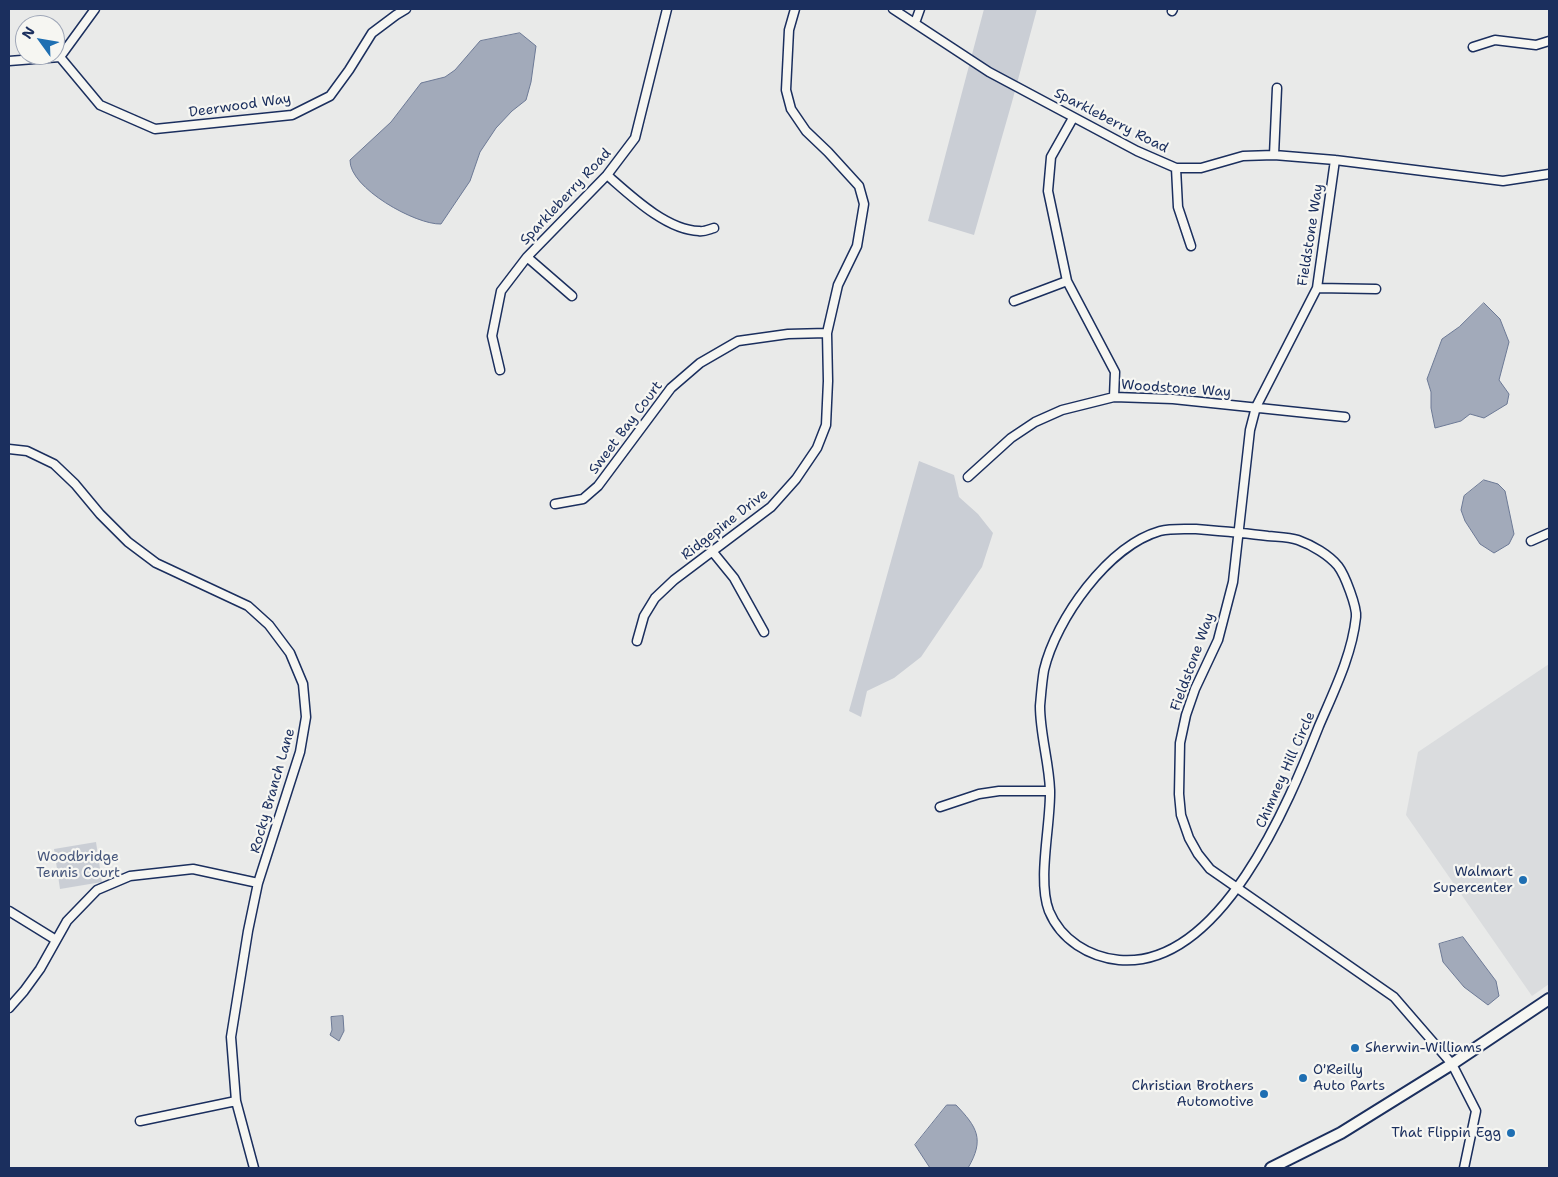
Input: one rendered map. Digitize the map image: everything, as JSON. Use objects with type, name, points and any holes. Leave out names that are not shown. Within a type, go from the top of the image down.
[{"type":"main road","points":[[1271,1168],[1340,1133],[1452,1064],[1549,999]]},
{"type":"street","points":[[65,50],[95,9]]},
{"type":"street","name":"Deerwood Way","points":[[65,63],[100,105],[156,129],[292,115],[330,96],[372,33],[394,12],[406,9]]},
{"type":"street","name":"Sparkleberry Road","points":[[500,370],[492,336],[501,291],[527,257],[607,175],[635,138],[667,9]]},
{"type":"street","name":"Ridgepine Drive","points":[[637,642],[644,616],[655,598],[674,580],[771,507],[796,479],[817,448],[826,425],[828,333],[838,285],[857,246],[864,204],[859,186],[806,131],[791,109],[786,90],[790,30],[795,9]]},
{"type":"street","name":"Sparkleberry Road","points":[[893,9],[989,72],[1137,151],[1176,168],[1201,168],[1243,156],[1274,156],[1335,160],[1504,181],[1549,174]]},
{"type":"street","points":[[915,23],[920,9]]},
{"type":"street","points":[[1473,47],[1495,40],[1536,45],[1549,41]]},
{"type":"street","points":[[1274,156],[1277,88]]},
{"type":"street","points":[[1074,118],[1052,156],[1048,191],[1067,281],[1115,372],[1114,397]]},
{"type":"street","name":"Fieldstone Way","points":[[1335,160],[1317,288],[1256,407],[1250,430],[1233,582],[1218,640],[1195,689],[1186,715],[1180,743],[1179,794],[1181,815],[1189,838],[1198,854],[1210,869],[1394,997],[1452,1064],[1476,1111],[1464,1168]]},
{"type":"street","points":[[1176,168],[1178,207],[1191,246]]},
{"type":"street","points":[[607,175],[641,206],[677,226],[700,232],[714,228]]},
{"type":"street","points":[[527,257],[572,296]]},
{"type":"street","points":[[1014,301],[1067,281]]},
{"type":"street","points":[[1317,288],[1376,289]]},
{"type":"street","name":"Sweet Bay Court","points":[[555,504],[583,499],[598,486],[671,388],[700,363],[738,341],[788,334],[828,333]]},
{"type":"street","name":"Woodstone Way","points":[[968,477],[1011,438],[1035,422],[1062,410],[1114,397],[1173,399],[1345,417]]},
{"type":"street","name":"Rocky Branch Lane","points":[[9,449],[27,451],[54,464],[128,542],[156,563],[248,606],[270,626],[290,653],[303,684],[306,717],[300,752],[258,883],[248,931],[231,1037],[236,1101],[254,1168]]},
{"type":"street","name":"Chimney Hill Circle","points":[[1196,529],[1296,539],[1319,550],[1339,567],[1356,614],[1348,655],[1288,801],[1267,842],[1236,888],[1200,930],[1158,956],[1123,960],[1105,958],[1090,953],[1074,944],[1060,931],[1048,909],[1044,883],[1050,790],[1040,708],[1044,669],[1060,630],[1088,586],[1102,569],[1120,553],[1138,540],[1162,530],[1196,529]]},
{"type":"street","points":[[1531,542],[1549,533]]},
{"type":"street","points":[[712,551],[734,578],[764,632]]},
{"type":"street","points":[[940,807],[980,794],[1000,791],[1050,790]]},
{"type":"street","points":[[9,1008],[40,969],[67,921],[97,890],[130,876],[193,869],[258,883]]},
{"type":"street","points":[[9,911],[56,940]]},
{"type":"street","points":[[140,1121],[236,1101]]},
{"type":"shaded area","points":[[1549,664],[1549,984],[1532,996],[1406,815],[1418,752]]},
{"type":"green space","points":[[984,9],[1037,9],[974,235],[928,221]]},
{"type":"green space","points":[[919,461],[954,475],[959,497],[978,514],[993,533],[982,567],[921,657],[894,678],[867,691],[861,717],[849,711]]},
{"type":"green space","name":"Woodbridge Tennis Court","points":[[96,842],[102,882],[60,889],[54,849]]},
{"type":"water","points":[[520,33],[536,46],[531,82],[526,100],[512,111],[496,128],[480,152],[470,181],[441,224],[430,223],[401,212],[372,193],[360,182],[353,171],[350,160],[391,122],[421,83],[445,77],[455,70],[480,41]]},
{"type":"water","points":[[1484,303],[1500,319],[1509,342],[1499,380],[1509,394],[1507,404],[1484,418],[1470,414],[1461,421],[1435,428],[1431,408],[1431,392],[1427,379],[1442,339],[1459,327]]},
{"type":"water","points":[[1484,480],[1498,484],[1505,491],[1514,534],[1509,544],[1494,553],[1480,544],[1465,521],[1461,510],[1464,496]]},
{"type":"water","points":[[1463,937],[1496,981],[1499,996],[1488,1005],[1464,987],[1443,962],[1439,944]]},
{"type":"water","points":[[343,1016],[344,1031],[339,1041],[330,1035],[332,1030],[331,1017]]},
{"type":"water","points":[[947,1105],[956,1105],[974,1127],[977,1141],[976,1149],[968,1168],[930,1168],[915,1145]]},
{"type":"place","name":"Walmart Supercenter","points":[[1523,880]]},
{"type":"place","name":"Sherwin-Williams","points":[[1355,1048]]},
{"type":"place","name":"O'Reilly Auto Parts","points":[[1303,1078]]},
{"type":"place","name":"Christian Brothers Automotive","points":[[1264,1094]]},
{"type":"place","name":"That Flippin Egg","points":[[1511,1133]]}]
